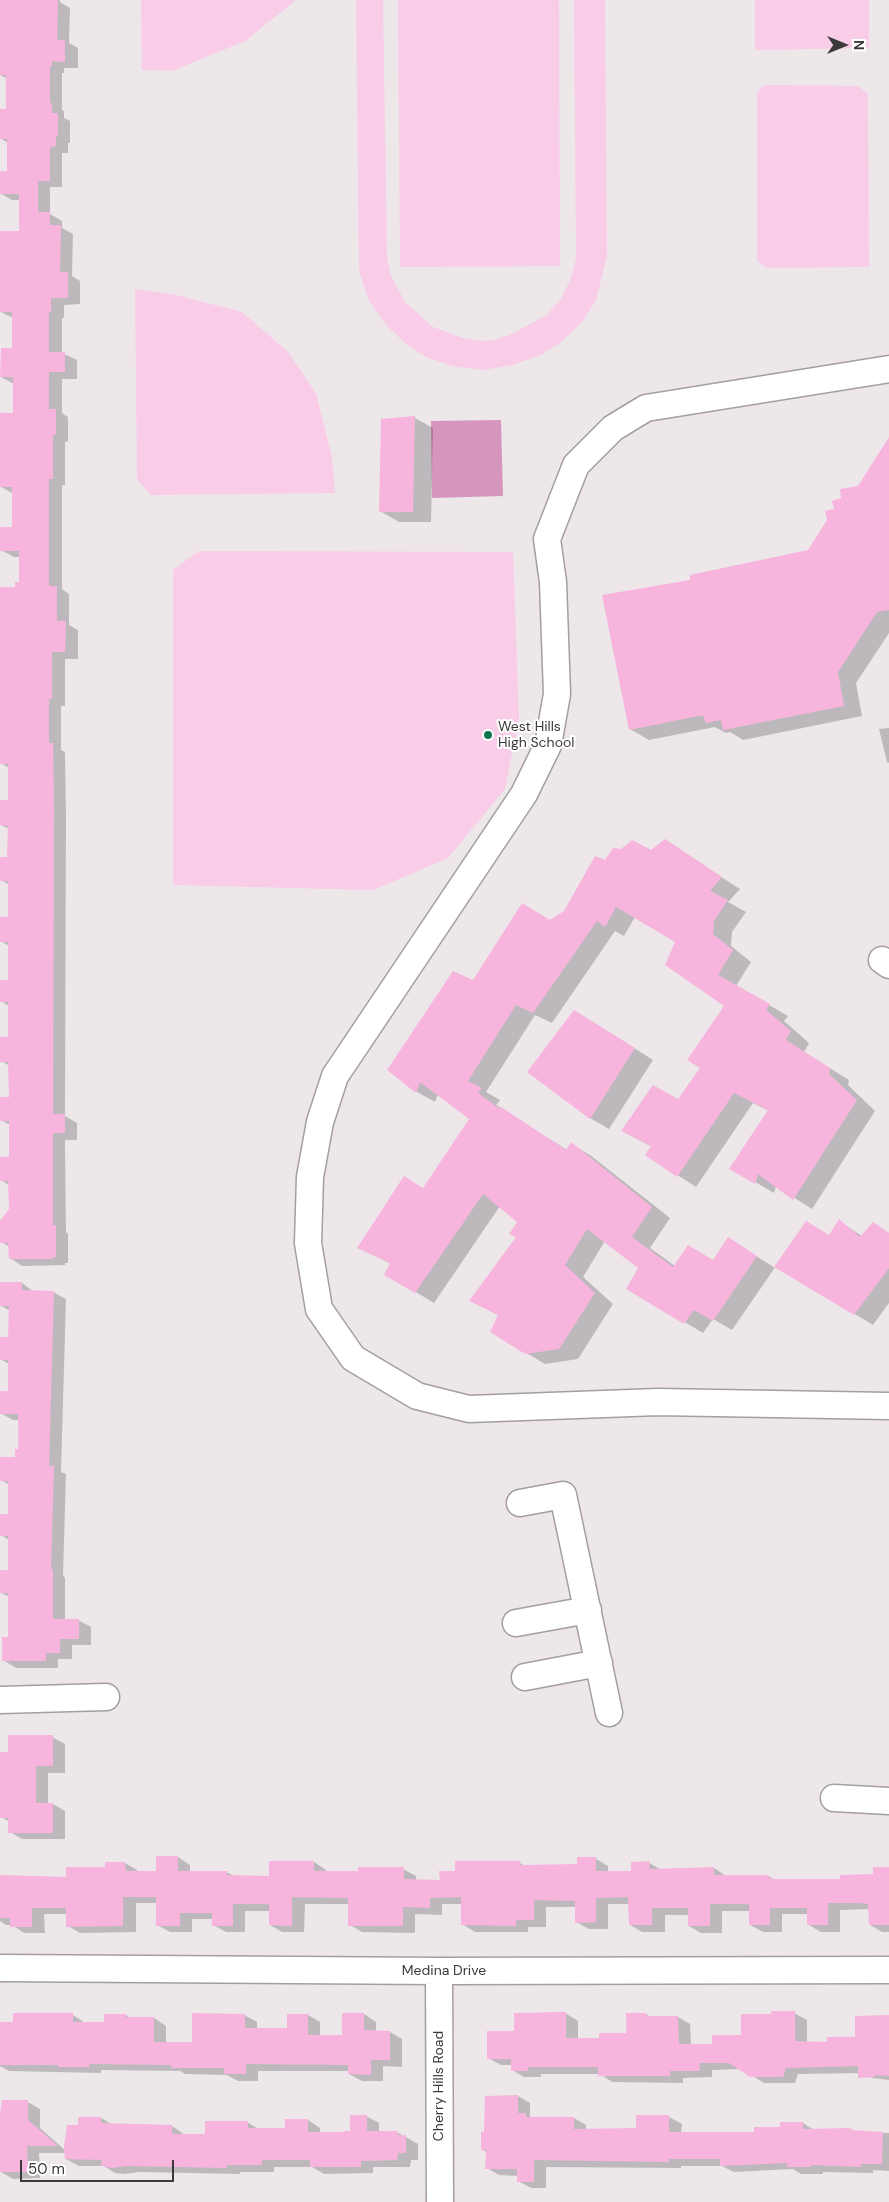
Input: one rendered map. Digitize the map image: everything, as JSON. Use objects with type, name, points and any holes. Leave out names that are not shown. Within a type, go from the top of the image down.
[{"type":"street","points":[[889,368],[646,408],[613,428],[576,465],[547,539],[553,582],[557,694],[548,745],[524,794],[445,909],[336,1076],[320,1122],[310,1177],[308,1243],[319,1309],[353,1358],[417,1396],[469,1409],[658,1402],[889,1406]]},
{"type":"street","points":[[520,1503],[563,1495],[609,1713]]},
{"type":"street","points":[[516,1623],[588,1610]]},
{"type":"street","points":[[525,1677],[599,1663]]},
{"type":"street","points":[[0,1700],[106,1697]]},
{"type":"street","points":[[834,1798],[889,1801]]},
{"type":"street","name":"Medina Drive","points":[[0,1968],[439,1971],[889,1970]]},
{"type":"street","name":"Cherry Hills Road","points":[[439,1971],[440,2202]]},
{"type":"shaded area","points":[[141,0],[296,0],[245,41],[172,71],[142,70]]},
{"type":"shaded area","points":[[356,0],[383,0],[387,258],[391,276],[405,302],[433,327],[463,338],[479,341],[493,340],[510,335],[547,315],[562,297],[571,278],[576,259],[574,0],[605,0],[607,256],[596,300],[583,321],[561,342],[541,355],[513,365],[483,370],[452,366],[426,357],[405,343],[386,325],[368,299],[359,270]]},
{"type":"shaded area","points":[[398,0],[559,0],[560,266],[400,267]]},
{"type":"shaded area","points":[[755,0],[869,0],[869,48],[755,50]]},
{"type":"shaded area","points":[[766,85],[858,86],[868,94],[869,267],[766,268],[757,260],[757,92]]},
{"type":"shaded area","points":[[135,289],[172,294],[242,312],[288,352],[316,393],[332,457],[335,493],[151,495],[137,479]]},
{"type":"shaded area","points":[[501,420],[503,496],[432,498],[431,421]]},
{"type":"shaded area","points":[[199,551],[513,552],[519,719],[505,789],[448,858],[373,890],[173,885],[173,570]]},
{"type":"building","points":[[0,0],[58,0],[57,40],[65,40],[65,62],[52,61],[52,66],[50,66],[50,103],[52,103],[52,113],[58,113],[58,136],[56,136],[56,146],[50,147],[50,181],[38,181],[38,212],[50,212],[50,225],[61,225],[60,272],[68,272],[68,298],[51,298],[51,312],[49,312],[49,352],[65,352],[65,372],[49,372],[49,409],[56,409],[56,434],[53,436],[53,479],[49,479],[49,586],[57,586],[57,621],[66,621],[65,652],[52,652],[52,699],[49,699],[49,743],[53,743],[54,809],[53,1114],[65,1114],[65,1133],[53,1133],[53,1225],[56,1225],[56,1257],[53,1257],[53,1259],[9,1259],[8,1243],[0,1243],[0,1221],[9,1209],[8,1181],[0,1181],[0,1157],[9,1157],[9,1121],[0,1121],[0,1097],[9,1097],[8,1062],[0,1062],[0,1037],[8,1037],[8,1002],[0,1002],[0,980],[8,980],[8,942],[0,942],[0,917],[8,917],[8,881],[0,881],[0,857],[7,857],[8,826],[0,825],[0,800],[8,800],[8,764],[0,764],[0,587],[15,587],[15,582],[19,582],[19,551],[0,551],[0,527],[12,527],[12,487],[0,487],[0,413],[13,413],[13,377],[0,377],[1,348],[12,348],[12,312],[0,312],[0,231],[19,231],[19,194],[0,194],[0,171],[7,171],[7,139],[0,139],[0,109],[6,109],[6,75],[0,75]]},
{"type":"building","points":[[415,416],[413,512],[379,512],[381,419]]},
{"type":"building","points":[[889,437],[889,610],[877,612],[838,672],[844,706],[723,730],[721,720],[706,723],[703,715],[629,730],[602,595],[690,580],[690,575],[808,550],[827,520],[825,511],[834,509],[832,501],[841,498],[840,489],[858,486]]},
{"type":"building","points":[[665,839],[722,877],[710,891],[728,900],[714,921],[713,934],[733,950],[718,975],[770,1004],[766,1010],[791,1031],[786,1040],[830,1068],[829,1074],[857,1100],[793,1200],[758,1174],[755,1184],[729,1169],[768,1110],[734,1093],[677,1177],[645,1155],[651,1146],[621,1131],[653,1085],[678,1099],[700,1068],[687,1060],[724,1006],[665,965],[675,942],[616,907],[605,927],[597,921],[533,1013],[516,1005],[468,1081],[482,1088],[478,1093],[500,1109],[501,1107],[566,1150],[571,1142],[652,1207],[632,1237],[673,1267],[688,1245],[713,1260],[728,1237],[757,1256],[713,1321],[694,1310],[684,1324],[626,1289],[638,1268],[587,1229],[565,1265],[595,1293],[559,1349],[525,1354],[490,1332],[498,1315],[469,1301],[516,1237],[509,1234],[517,1222],[483,1194],[415,1293],[384,1275],[390,1263],[357,1248],[404,1176],[423,1188],[469,1119],[420,1082],[416,1093],[387,1070],[453,971],[473,980],[522,903],[550,920],[564,911],[595,856],[605,860],[613,848],[621,849],[632,840],[651,850]]},
{"type":"building","points":[[574,1010],[635,1048],[590,1119],[527,1072]]},
{"type":"building","points":[[839,1219],[860,1237],[873,1222],[889,1233],[889,1268],[854,1315],[774,1267],[806,1221],[829,1235]]},
{"type":"building","points":[[0,1282],[22,1282],[22,1290],[54,1291],[49,1466],[54,1466],[51,1569],[53,1569],[53,1619],[79,1619],[79,1639],[60,1639],[60,1653],[46,1653],[46,1661],[2,1661],[2,1637],[8,1637],[8,1593],[0,1593],[0,1570],[8,1570],[8,1536],[0,1536],[0,1514],[8,1514],[8,1481],[0,1481],[0,1457],[15,1457],[15,1449],[18,1449],[18,1414],[0,1414],[0,1391],[8,1391],[8,1360],[0,1360],[0,1337],[8,1337],[9,1306],[0,1306]]},
{"type":"building","points":[[8,1735],[53,1735],[53,1766],[36,1766],[36,1803],[53,1803],[53,1833],[8,1833],[8,1818],[0,1818],[0,1752],[8,1752]]},
{"type":"building","points":[[156,1856],[178,1856],[178,1871],[227,1871],[227,1875],[269,1876],[269,1861],[314,1861],[314,1871],[358,1871],[358,1867],[404,1867],[404,1879],[440,1880],[439,1871],[455,1871],[455,1861],[520,1861],[520,1865],[577,1864],[577,1857],[596,1857],[596,1871],[631,1871],[631,1862],[649,1861],[650,1869],[714,1867],[714,1875],[768,1875],[770,1879],[840,1879],[840,1875],[873,1874],[873,1867],[889,1867],[889,1925],[869,1925],[868,1904],[828,1903],[828,1925],[807,1925],[807,1908],[770,1908],[770,1925],[749,1925],[749,1904],[710,1904],[710,1926],[688,1926],[688,1908],[652,1908],[652,1925],[629,1925],[628,1897],[596,1898],[596,1922],[575,1923],[575,1901],[534,1900],[534,1920],[516,1920],[516,1926],[461,1925],[461,1897],[430,1898],[430,1908],[403,1907],[403,1926],[348,1926],[348,1898],[292,1897],[292,1926],[269,1925],[269,1904],[233,1904],[233,1926],[212,1926],[212,1913],[180,1913],[180,1926],[156,1926],[156,1897],[123,1897],[123,1926],[66,1927],[66,1908],[32,1908],[32,1927],[10,1927],[10,1918],[0,1918],[0,1875],[66,1877],[66,1867],[105,1867],[105,1862],[125,1862],[126,1871],[156,1871]]},
{"type":"building","points":[[771,2011],[795,2011],[795,2041],[827,2042],[827,2037],[855,2037],[855,2016],[889,2015],[889,2076],[875,2075],[875,2077],[858,2078],[858,2066],[786,2068],[783,2077],[750,2077],[729,2063],[699,2063],[700,2071],[670,2071],[670,2076],[598,2076],[598,2067],[528,2067],[528,2071],[511,2071],[511,2059],[487,2059],[487,2031],[514,2031],[514,2013],[566,2012],[566,2038],[599,2038],[599,2033],[626,2033],[626,2013],[647,2013],[647,2016],[678,2016],[679,2044],[712,2044],[712,2035],[741,2035],[741,2014],[771,2014]]},
{"type":"building","points":[[13,2013],[73,2013],[73,2022],[104,2022],[104,2014],[126,2014],[126,2017],[154,2017],[154,2042],[192,2042],[192,2013],[245,2014],[245,2028],[287,2028],[287,2014],[308,2014],[308,2035],[342,2035],[342,2013],[364,2013],[364,2030],[390,2031],[390,2060],[371,2060],[371,2075],[348,2074],[348,2065],[246,2064],[246,2074],[224,2074],[224,2068],[171,2068],[171,2065],[89,2064],[89,2067],[58,2067],[58,2065],[0,2065],[0,2022],[13,2022]]},
{"type":"building","points":[[518,2095],[518,2113],[526,2113],[526,2117],[574,2117],[574,2129],[636,2128],[636,2115],[669,2115],[669,2132],[754,2132],[754,2127],[780,2127],[780,2122],[803,2122],[803,2129],[851,2128],[851,2130],[883,2132],[882,2164],[861,2164],[861,2167],[811,2165],[811,2167],[787,2167],[787,2163],[720,2166],[720,2159],[669,2159],[669,2162],[534,2160],[534,2182],[517,2182],[517,2169],[485,2169],[486,2150],[481,2150],[481,2132],[484,2132],[485,2096]]},
{"type":"building","points":[[2,2100],[28,2100],[28,2120],[58,2146],[27,2146],[28,2172],[0,2172],[0,2113]]},
{"type":"building","points":[[350,2115],[367,2115],[367,2131],[398,2131],[398,2135],[406,2135],[406,2153],[398,2153],[397,2160],[361,2161],[361,2167],[310,2167],[310,2160],[262,2160],[262,2165],[227,2165],[227,2168],[126,2166],[112,2168],[101,2166],[102,2160],[65,2159],[64,2146],[67,2125],[78,2125],[78,2117],[101,2117],[101,2123],[172,2125],[172,2134],[205,2134],[205,2121],[248,2121],[248,2128],[285,2128],[285,2119],[308,2119],[308,2132],[343,2132],[350,2131]]},
{"type":"place","name":"West Hills High School","points":[[488,735]]}]
